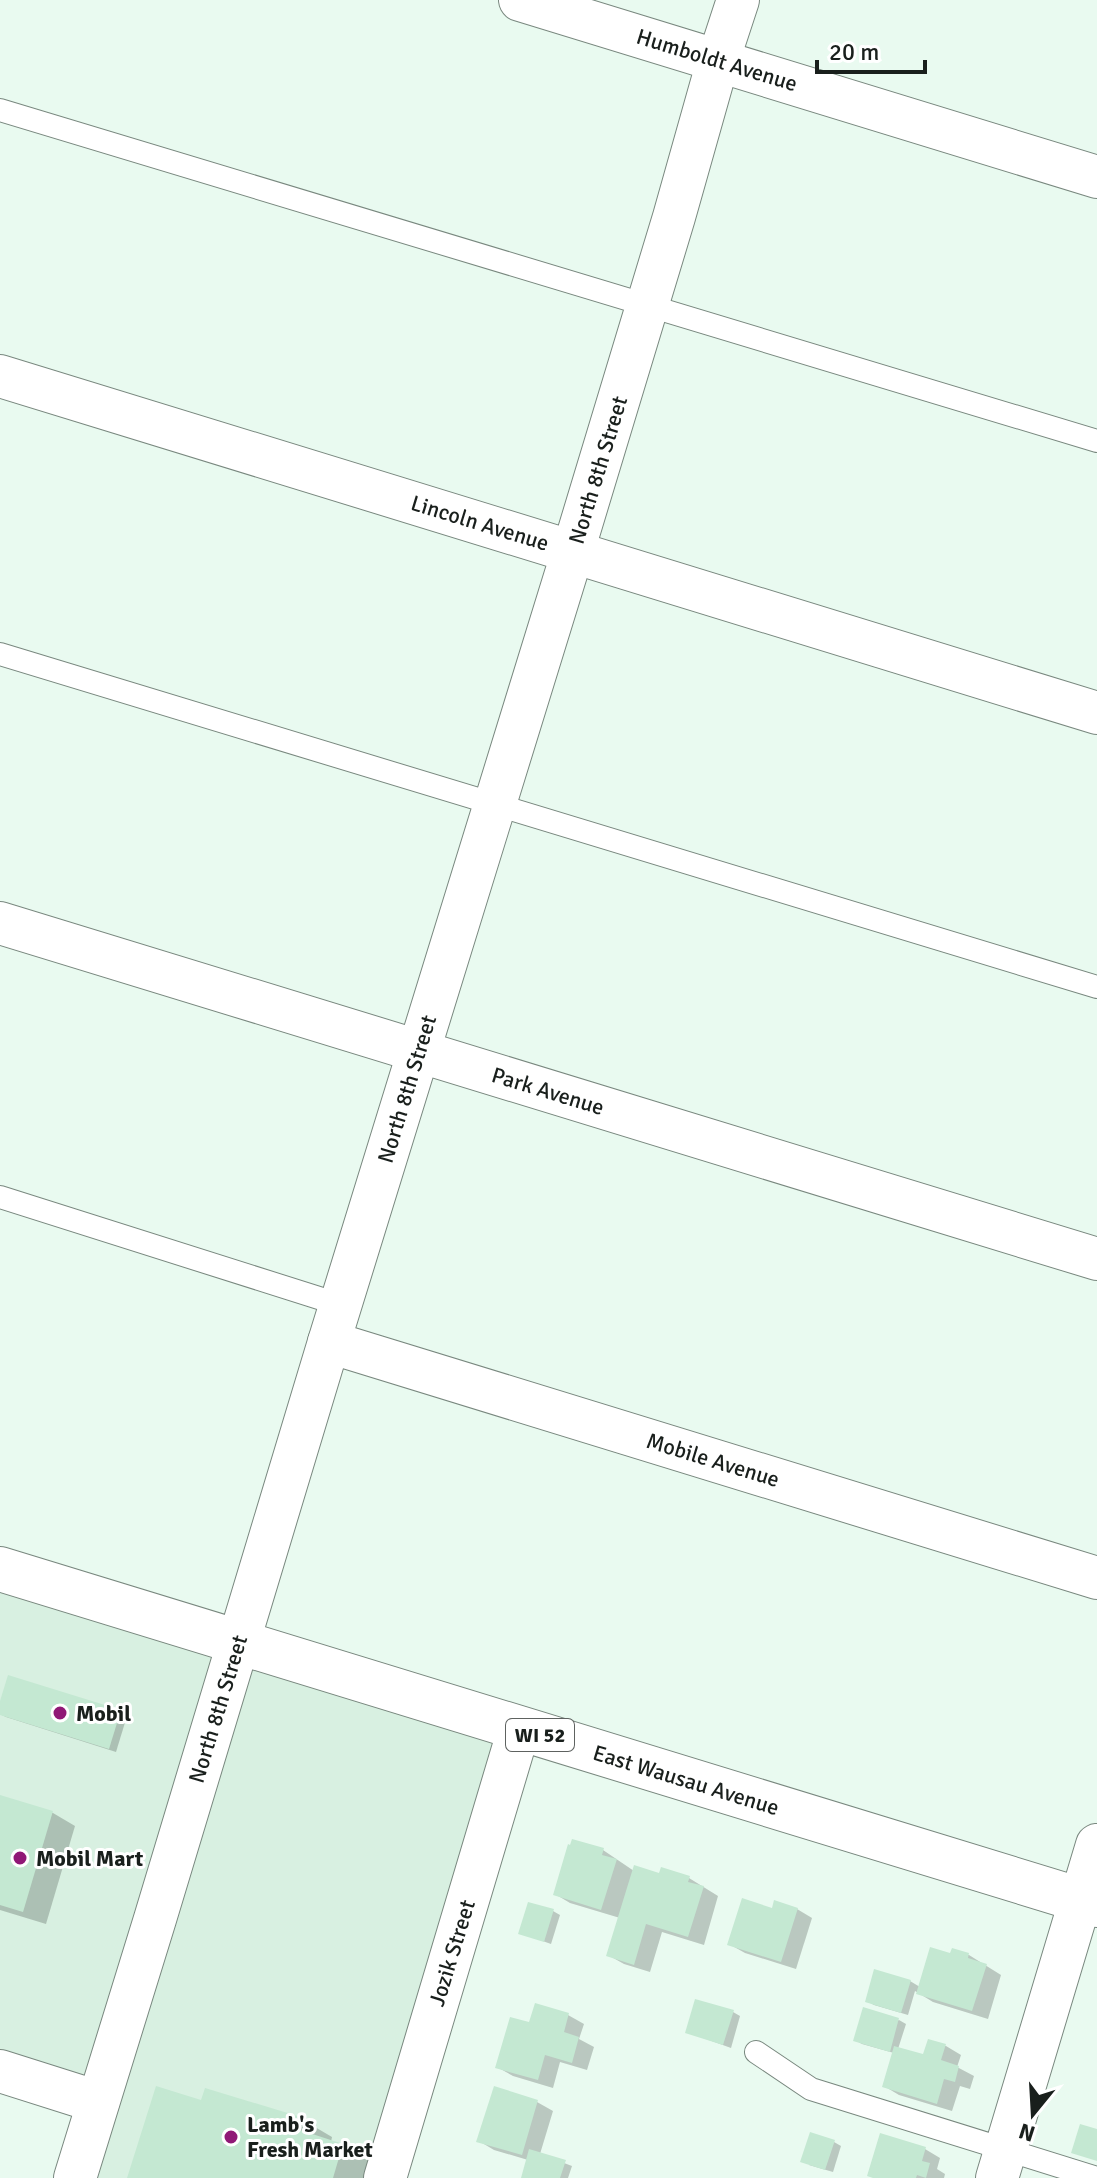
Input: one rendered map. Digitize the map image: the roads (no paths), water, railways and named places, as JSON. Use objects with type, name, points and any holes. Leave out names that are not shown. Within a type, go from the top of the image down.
[{"type":"main road","name":"East Wausau Avenue","points":[[0,1569],[1089,1902]]},
{"type":"street","name":"Humboldt Avenue","points":[[520,0],[1097,177]]},
{"type":"street","name":"North 8th Street","points":[[75,2178],[573,551],[738,0]]},
{"type":"street","name":"Lincoln Avenue","points":[[0,376],[1097,713]]},
{"type":"street","name":"Park Avenue","points":[[0,923],[1097,1259]]},
{"type":"street","name":"Mobile Avenue","points":[[335,1324],[1097,1578]]},
{"type":"street","name":"Jozik Street","points":[[385,2178],[519,1729]]},
{"type":"street","points":[[1001,2164],[1089,1902],[1097,1845]]},
{"type":"street","points":[[0,2071],[98,2102]]},
{"type":"lane","points":[[0,110],[1097,441]]},
{"type":"lane","points":[[0,654],[1097,987]]},
{"type":"lane","points":[[0,1197],[335,1324]]},
{"type":"lane","points":[[756,2052],[811,2089],[1001,2164],[1097,2178]]},
{"type":"place","name":"Mobil","points":[[60,1713]]},
{"type":"place","name":"Mobil Mart","points":[[20,1858]]},
{"type":"place","name":"Lamb's Fresh Market","points":[[231,2137]]}]
